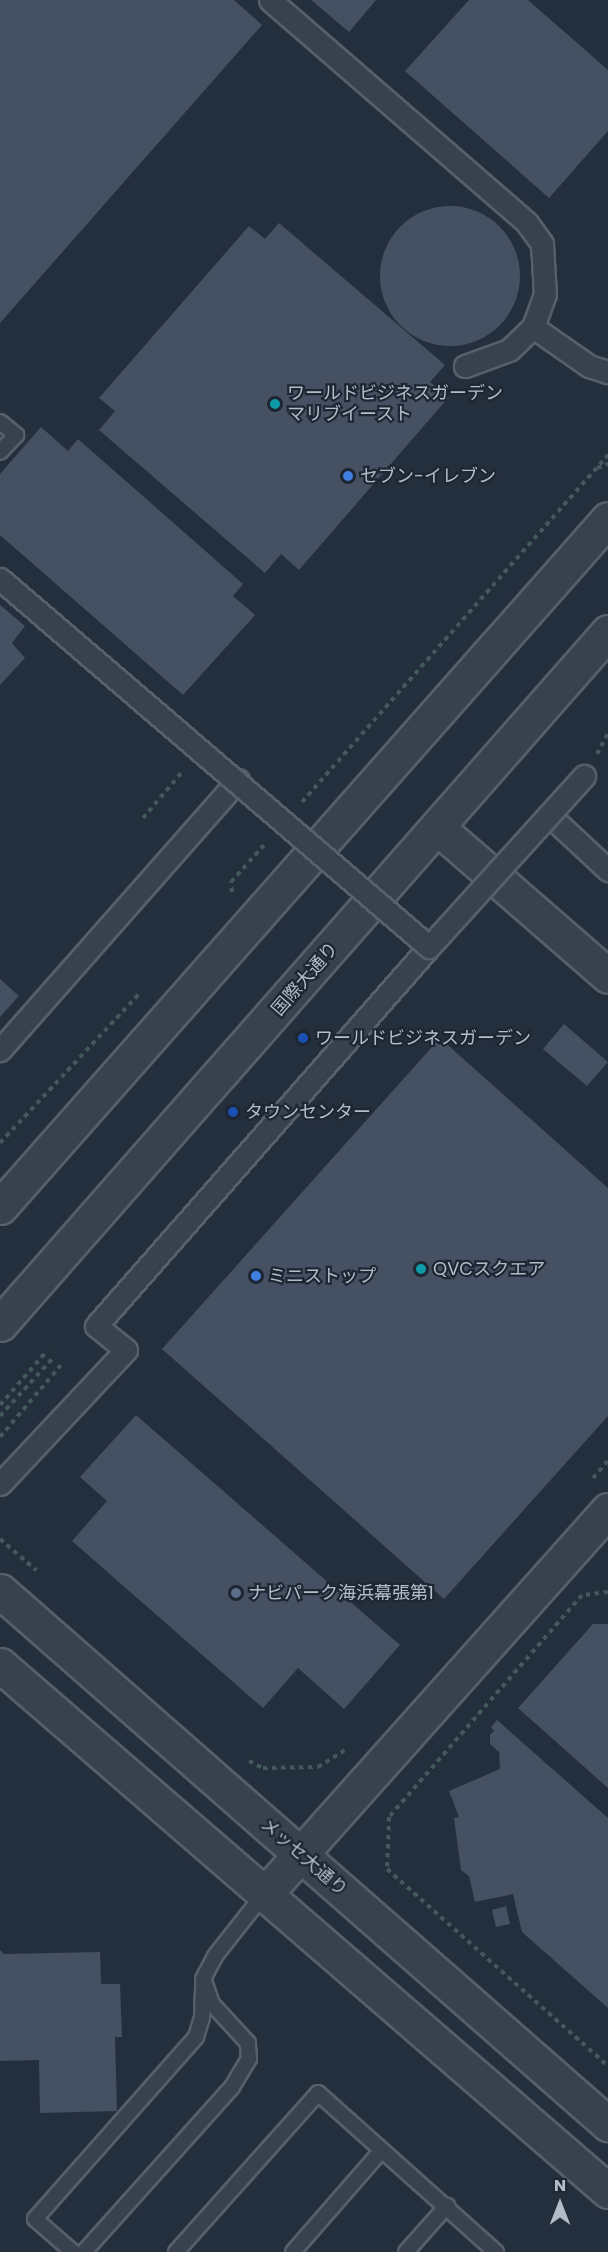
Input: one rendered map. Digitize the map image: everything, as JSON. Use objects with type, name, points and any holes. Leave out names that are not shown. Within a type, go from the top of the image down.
[{"type":"street","points":[[270,0],[527,223],[542,244],[546,267],[545,294],[533,327],[509,350],[485,362],[465,366]]},
{"type":"street","points":[[533,327],[589,366],[608,372]]},
{"type":"street","points":[[0,1206],[608,519]]},
{"type":"street","points":[[0,579],[238,780],[429,947]]},
{"type":"street","name":"国際大通り","points":[[0,1324],[608,632]]},
{"type":"street","points":[[0,1484],[126,1350],[96,1326],[429,947],[584,776]]},
{"type":"street","points":[[0,1050],[238,780]]},
{"type":"street","points":[[549,815],[608,870]]},
{"type":"street","points":[[438,828],[608,976]]},
{"type":"street","points":[[265,1894],[607,1514]]},
{"type":"street","name":"メッセ大通り","points":[[0,1591],[608,2124]]},
{"type":"street","points":[[0,1665],[608,2191]]},
{"type":"lane","points":[[0,422],[16,435],[0,452]]},
{"type":"lane","points":[[73,2252],[35,2219],[196,2037],[202,2017],[204,1979],[215,1956],[265,1894]]},
{"type":"lane","points":[[84,2252],[232,2087],[249,2059],[248,2043],[212,2004],[204,1979]]},
{"type":"lane","points":[[176,2252],[318,2093],[496,2252]]},
{"type":"lane","points":[[293,2252],[382,2150]]},
{"type":"lane","points":[[406,2252],[447,2206]]},
{"type":"path","points":[[597,468],[608,464]]},
{"type":"path","points":[[143,819],[202,750]]},
{"type":"path","points":[[0,1405],[47,1352]]},
{"type":"path","points":[[0,1416],[53,1358]]},
{"type":"path","points":[[0,1437],[61,1365]]},
{"type":"path","points":[[585,1488],[608,1461]]},
{"type":"path","points":[[0,1539],[36,1570]]},
{"type":"path","points":[[608,1592],[582,1595],[389,1817],[387,1869],[608,2066]]},
{"type":"path","points":[[244,1759],[263,1768],[318,1767],[355,1743]]},
{"type":"building","points":[[0,0],[234,0],[262,25],[0,323]]},
{"type":"building","points":[[311,0],[376,0],[349,32]]},
{"type":"building","points":[[469,0],[528,0],[608,70],[608,131],[549,198],[405,71]]},
{"type":"building","points":[[450,206],[477,212],[489,218],[499,227],[508,237],[514,249],[520,276],[514,303],[508,315],[499,325],[489,334],[477,340],[450,346],[423,340],[411,334],[401,325],[392,315],[386,303],[380,276],[386,249],[392,237],[401,227],[411,218],[423,212]]},
{"type":"building","name":"ワールドビジネスガーデン マリブイースト","points":[[279,223],[445,365],[430,382],[448,398],[299,570],[281,554],[265,573],[99,430],[115,411],[99,398],[249,226],[265,239]]},
{"type":"building","points":[[41,427],[68,451],[78,439],[243,584],[233,596],[255,615],[183,695],[0,535],[0,474]]},
{"type":"building","points":[[0,605],[25,626],[12,643],[25,658],[0,685]]},
{"type":"building","points":[[0,979],[19,996],[0,1017]]},
{"type":"building","points":[[564,1024],[608,1062],[587,1086],[543,1049]]},
{"type":"building","name":"QVCスクエア","points":[[440,1038],[608,1188],[608,1416],[444,1599],[162,1349]]},
{"type":"building","name":"ナビパーク海浜幕張第1","points":[[136,1415],[400,1645],[344,1709],[298,1668],[263,1708],[72,1541],[107,1501],[80,1477]]},
{"type":"building","points":[[593,1624],[608,1624],[608,1788],[518,1708]]},
{"type":"building","points":[[497,1720],[608,1818],[608,2008],[522,1932],[513,1894],[475,1902],[469,1876],[461,1870],[454,1818],[459,1817],[449,1791],[500,1769],[499,1752],[490,1744],[490,1735],[494,1731],[491,1727]]},
{"type":"building","points":[[506,1906],[510,1924],[496,1927],[492,1910]]},
{"type":"building","points":[[0,1950],[4,1954],[100,1952],[101,1984],[120,1984],[122,2037],[115,2037],[117,2111],[40,2113],[39,2060],[0,2061]]},
{"type":"place","name":"ワールドビジネスガーデン マリブイースト","points":[[275,404]]},
{"type":"place","name":"セブン-イレブン","points":[[348,476]]},
{"type":"place","name":"ワールドビジネスガーデン","points":[[303,1038]]},
{"type":"place","name":"タウンセンター","points":[[233,1112]]},
{"type":"place","name":"QVCスクエア","points":[[421,1269]]},
{"type":"place","name":"ミニストップ","points":[[256,1276]]},
{"type":"place","name":"ナビパーク海浜幕張第1","points":[[236,1593]]}]
